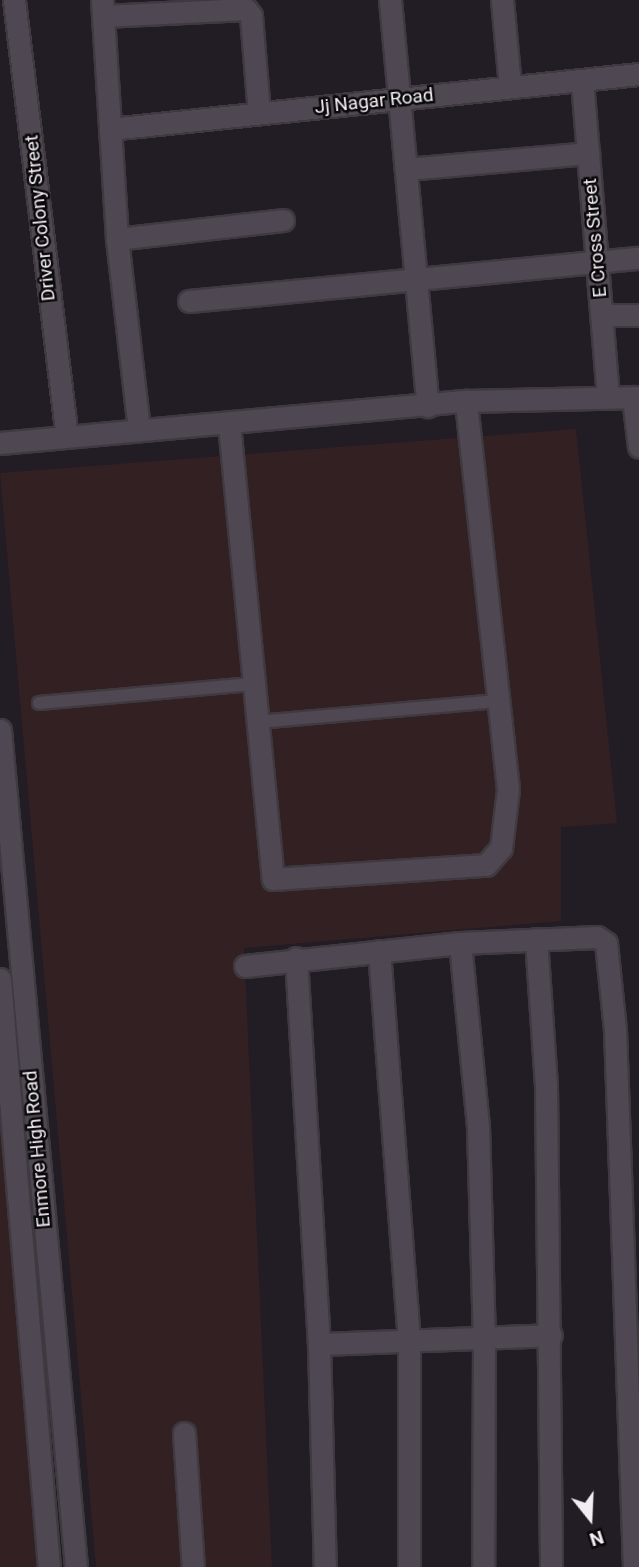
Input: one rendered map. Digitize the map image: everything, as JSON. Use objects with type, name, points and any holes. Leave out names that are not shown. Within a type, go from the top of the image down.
[{"type":"street","name":"Driver Colony Street","points":[[14,0],[67,435]]},
{"type":"street","points":[[390,0],[428,406]]},
{"type":"street","points":[[502,0],[510,88]]},
{"type":"street","points":[[139,430],[117,239],[103,8],[246,9],[251,16],[259,113]]},
{"type":"street","name":"Jj Nagar Road","points":[[110,129],[639,74]]},
{"type":"street","name":"E Cross Street","points":[[582,81],[608,396]]},
{"type":"street","points":[[406,169],[588,153]]},
{"type":"street","points":[[117,239],[283,219]]},
{"type":"street","points":[[189,301],[639,258]]},
{"type":"street","points":[[601,314],[639,315]]},
{"type":"street","points":[[0,443],[466,401],[608,396],[636,397],[639,447]]},
{"type":"street","points":[[229,424],[273,879],[486,865],[501,848],[508,789],[466,401]]},
{"type":"street","name":"Enmore High Road","points":[[0,730],[76,1567]]},
{"type":"street","points":[[245,966],[379,950],[536,939],[597,937],[609,951],[634,1567]]},
{"type":"street","points":[[536,939],[546,1084],[551,1335],[551,1567]]},
{"type":"street","points":[[460,943],[478,1125],[484,1336],[483,1567]]},
{"type":"street","points":[[379,950],[409,1341],[409,1567]]},
{"type":"street","points":[[296,958],[319,1344],[325,1567]]},
{"type":"street","name":"Enmore High Road","points":[[0,979],[49,1567]]},
{"type":"street","points":[[319,1344],[551,1335]]},
{"type":"street","points":[[184,1433],[192,1567]]},
{"type":"lane","points":[[39,703],[254,684]]},
{"type":"lane","points":[[258,722],[500,701]]},
{"type":"shaded area","points":[[576,429],[617,823],[561,827],[561,921],[244,948],[272,1567],[96,1567],[0,473]]},
{"type":"shaded area","points":[[0,1065],[47,1567],[0,1567]]}]
